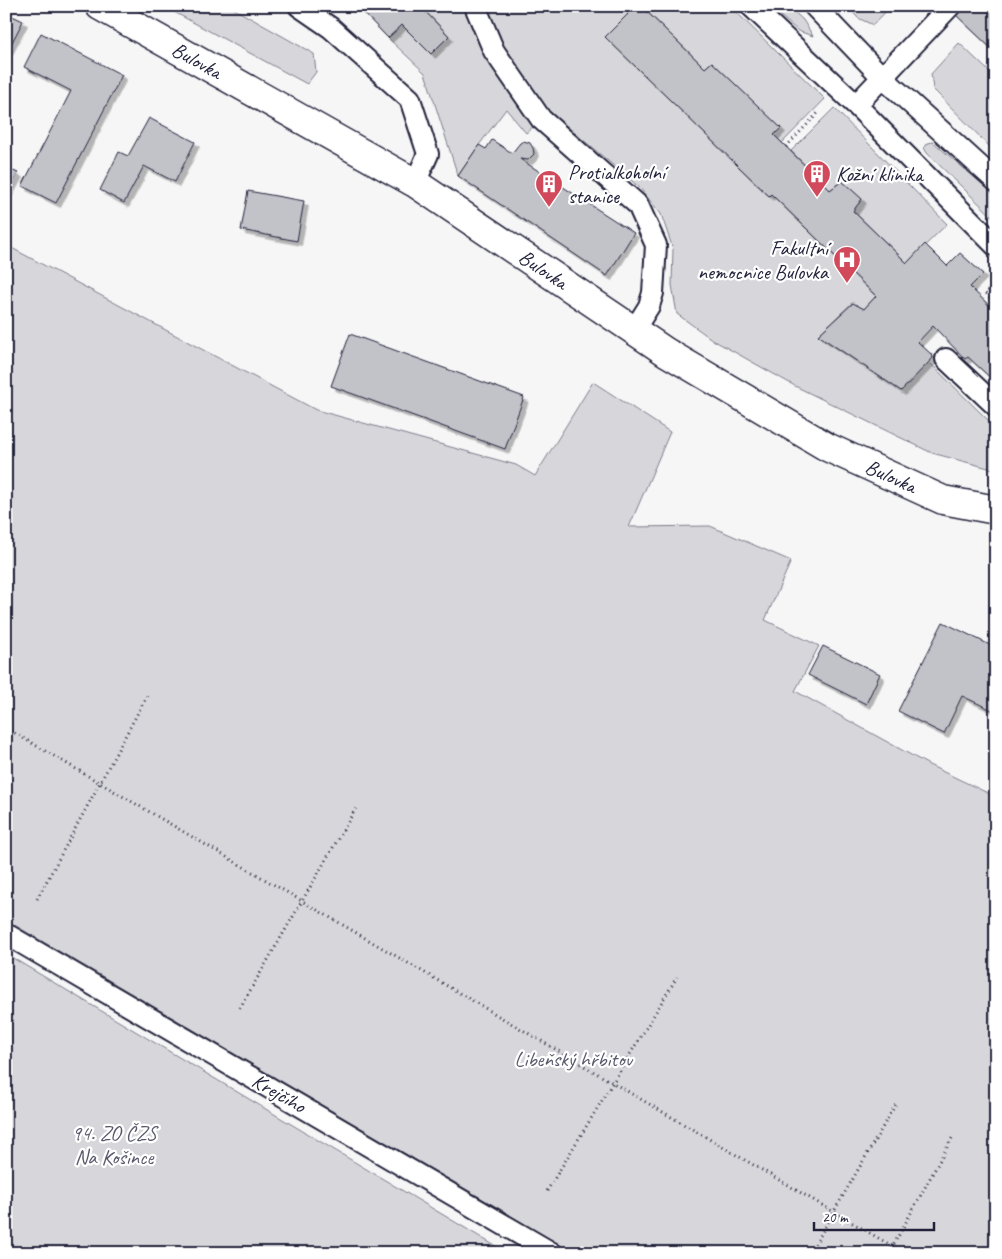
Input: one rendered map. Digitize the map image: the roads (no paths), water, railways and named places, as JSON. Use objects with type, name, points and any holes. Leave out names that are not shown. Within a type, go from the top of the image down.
[{"type":"street","name":"Bulovka","points":[[100,6],[416,183],[666,352],[827,447],[943,500],[996,510]]},
{"type":"lane","points":[[299,6],[331,28],[410,99],[428,154],[416,183]]},
{"type":"lane","points":[[475,6],[494,51],[541,119],[638,205],[656,245],[649,306],[634,330]]},
{"type":"lane","points":[[751,6],[856,105],[996,246]]},
{"type":"lane","points":[[814,6],[882,77],[996,180]]},
{"type":"lane","points":[[856,105],[950,6]]},
{"type":"lane","points":[[946,358],[996,406]]},
{"type":"lane","name":"Krejčího","points":[[6,934],[552,1253]]},
{"type":"place","name":"Kožní klinika","points":[[817,198]]},
{"type":"place","name":"Protialkoholní stanice","points":[[549,208]]},
{"type":"place","name":"Fakultní nemocnice Bulovka","points":[[847,284]]},
{"type":"park label","name":"Libeňský hřbitov","points":[[573,1059]]},
{"type":"park label","name":"94. ZO ČZS Na Košince","points":[[114,1145]]}]
